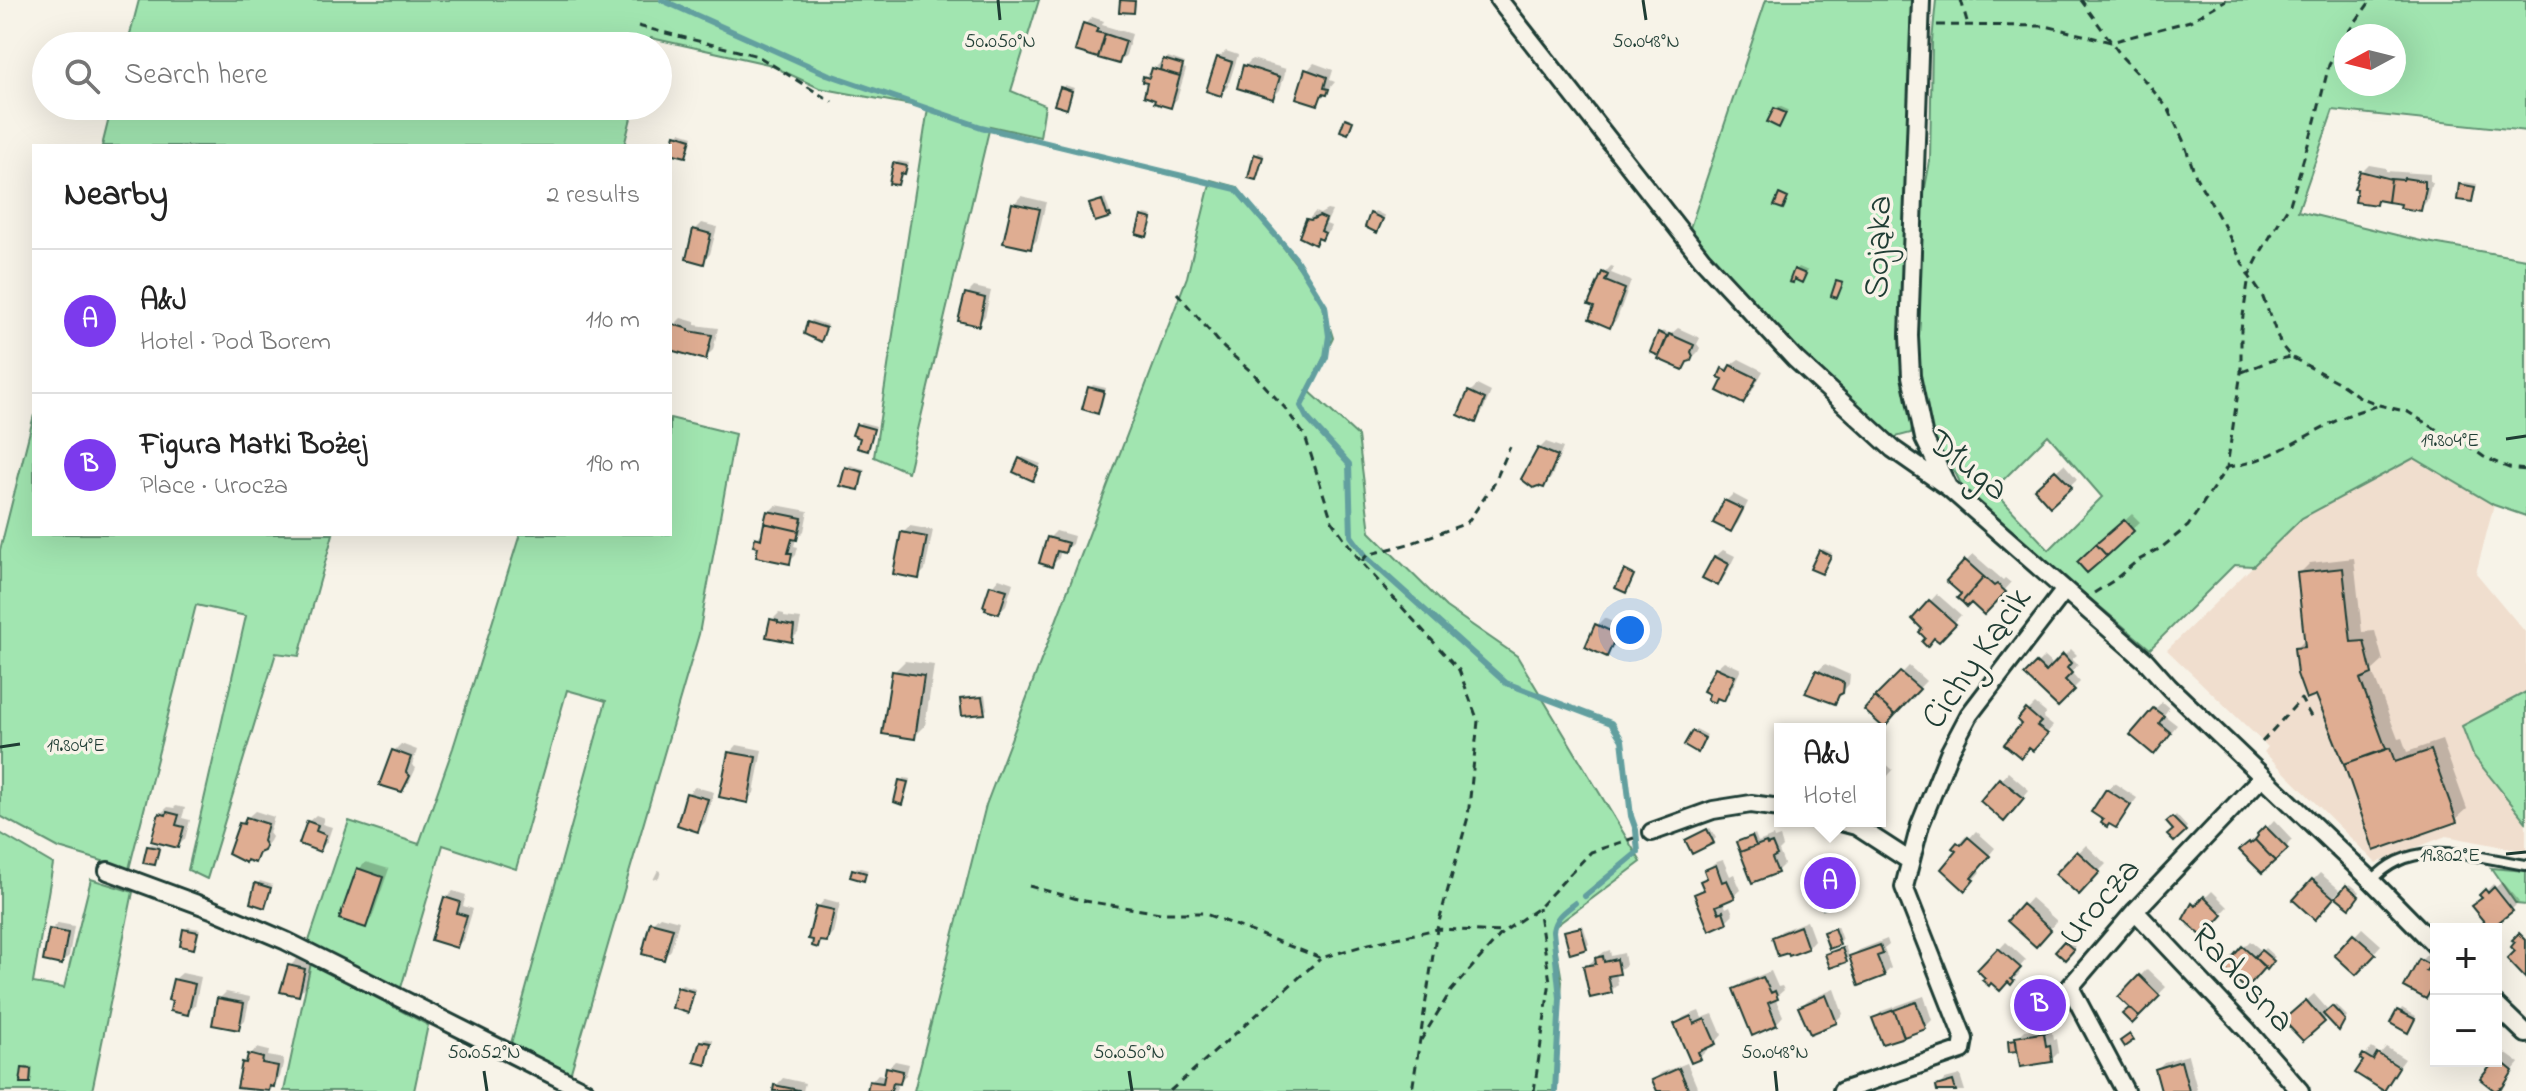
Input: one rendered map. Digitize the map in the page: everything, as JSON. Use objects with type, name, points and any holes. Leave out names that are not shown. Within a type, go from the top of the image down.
[{"type":"street","name":"Długa","points":[[1499,0],[1702,259],[1795,359],[1893,449],[1949,488],[2146,661],[2169,687],[2430,940]]},
{"type":"street","name":"Sojąka","points":[[1921,0],[1926,23],[1909,336],[1911,376],[1924,438],[1949,488]]},
{"type":"street","points":[[1893,449],[1924,438]]},
{"type":"street","name":"Cichy Kącik","points":[[1842,1091],[1962,1050],[1964,1039],[1904,887],[1920,825],[1949,753],[1969,715],[2064,591]]},
{"type":"street","name":"Urocza","points":[[2125,1091],[2070,987],[2135,911],[2262,777]]},
{"type":"street","points":[[1652,832],[1713,810],[1751,804],[1774,807]]},
{"type":"street","points":[[1858,827],[1910,861]]},
{"type":"street","points":[[108,871],[286,941],[585,1091]]},
{"type":"street","name":"Radosna","points":[[2135,911],[2300,1091]]},
{"type":"street","points":[[2502,1011],[2526,1034]]},
{"type":"lane","points":[[2372,881],[2383,868],[2418,853],[2440,851],[2526,865]]},
{"type":"path","points":[[1961,0],[1968,25]]},
{"type":"path","points":[[2081,0],[2111,42],[2169,110],[2196,177],[2262,295],[2281,345],[2291,357],[2358,396],[2408,412],[2462,441],[2484,457],[2509,468],[2526,470]]},
{"type":"path","points":[[1926,23],[2046,26],[2111,42],[2190,21],[2226,0]]},
{"type":"path","points":[[2079,603],[2188,526],[2227,467],[2241,372],[2241,329],[2249,276],[2290,204],[2329,65],[2371,0]]},
{"type":"path","points":[[638,26],[662,32]]},
{"type":"path","points":[[672,34],[758,56],[832,102]]},
{"type":"path","points":[[1177,293],[1224,348],[1254,374],[1292,417],[1305,436],[1332,521],[1361,562],[1459,670],[1478,721],[1468,817],[1437,929],[1412,1091]]},
{"type":"path","points":[[2241,372],[2291,357]]},
{"type":"path","points":[[2227,467],[2241,465],[2294,445],[2342,418],[2379,405]]},
{"type":"path","points":[[1361,562],[1367,555],[1467,523],[1494,484],[1510,447]]},
{"type":"path","points":[[2262,742],[2301,699],[2313,720]]},
{"type":"path","points":[[1419,1043],[1451,991],[1503,932],[1538,908],[1591,852],[1633,839]]},
{"type":"path","points":[[1029,886],[1161,913],[1203,913],[1321,958]]},
{"type":"path","points":[[1534,1091],[1550,981],[1538,908]]},
{"type":"path","points":[[1170,1091],[1321,958],[1437,929],[1503,932]]},
{"type":"shaded area","points":[[2414,458],[2494,505],[2476,573],[2526,633],[2526,851],[2446,836],[2376,863],[2264,752],[2268,747],[2167,650],[2302,518]]},
{"type":"green space","points":[[139,0],[1039,0],[1011,91],[1045,105],[1040,137],[990,126],[908,472],[874,457],[928,108],[819,88],[768,64],[672,43],[672,32],[131,32]]},
{"type":"green space","points":[[1766,0],[1911,0],[1902,361],[1913,422],[1911,433],[1892,438],[1758,311],[1689,231]]},
{"type":"green space","points":[[1936,0],[2526,0],[2526,131],[2333,110],[2298,211],[2421,241],[2526,259],[2526,516],[2494,505],[2414,458],[2302,518],[2253,566],[2234,565],[2150,649],[1965,493],[1930,435],[1922,402],[1915,343],[1921,209],[1930,161],[1932,41]],"holes":[[[2048,435],[2102,497],[2049,550],[1993,490]]]},
{"type":"green space","points":[[108,120],[630,120],[624,144],[102,144]]},
{"type":"green space","points":[[1211,180],[1237,187],[1320,295],[1333,338],[1308,390],[1358,436],[1370,532],[1446,607],[1517,656],[1641,862],[1553,928],[1562,981],[1555,1091],[914,1091],[986,805],[1187,277]]},
{"type":"green space","points":[[672,418],[735,434],[699,634],[570,1075],[510,1047],[606,701],[567,690],[516,869],[443,845],[400,991],[308,944],[349,821],[419,844],[453,748],[519,536],[672,536]]},
{"type":"green space","points":[[32,423],[32,536],[332,536],[299,656],[276,653],[207,879],[188,870],[246,616],[196,605],[129,869],[59,848],[0,816],[0,550]]},
{"type":"green space","points":[[2526,692],[2526,822],[2473,755],[2462,726]]},
{"type":"green space","points":[[0,833],[53,864],[33,983],[64,988],[91,879],[133,892],[92,1091],[0,1091]]},
{"type":"green space","points":[[2491,868],[2526,871],[2526,905],[2516,904]]},
{"type":"green space","points":[[311,963],[428,1025],[414,1091],[284,1091]]},
{"type":"building","points":[[1120,0],[1135,1],[1134,13],[1119,12]]},
{"type":"building","points":[[1083,23],[1105,34],[1098,58],[1075,51]]},
{"type":"building","points":[[1105,34],[1126,41],[1119,64],[1098,58]]},
{"type":"building","points":[[1217,57],[1232,62],[1221,96],[1206,91]]},
{"type":"building","points":[[1163,59],[1183,65],[1180,76],[1160,70]]},
{"type":"building","points":[[1243,65],[1280,77],[1273,99],[1237,88]]},
{"type":"building","points":[[1152,68],[1180,76],[1171,108],[1144,96],[1147,83],[1142,82],[1143,76],[1149,78]]},
{"type":"building","points":[[1305,69],[1327,77],[1324,88],[1329,89],[1327,95],[1322,94],[1318,105],[1296,98]]},
{"type":"building","points":[[1060,87],[1072,91],[1067,109],[1054,105]]},
{"type":"building","points":[[1774,108],[1786,113],[1779,128],[1767,122]]},
{"type":"building","points":[[1345,118],[1353,121],[1348,134],[1340,131]]},
{"type":"building","points":[[675,134],[691,139],[686,157],[672,154]]},
{"type":"building","points":[[1254,154],[1263,157],[1256,180],[1248,178]]},
{"type":"building","points":[[893,163],[907,166],[905,174],[901,173],[898,185],[889,184]]},
{"type":"building","points":[[2360,171],[2391,179],[2388,202],[2377,200],[2376,205],[2355,202],[2357,189],[2354,189]]},
{"type":"building","points":[[2391,179],[2424,181],[2426,188],[2421,211],[2400,208],[2401,204],[2388,202]]},
{"type":"building","points":[[2459,184],[2475,187],[2472,202],[2457,200]]},
{"type":"building","points":[[1779,194],[1788,198],[1783,209],[1774,206]]},
{"type":"building","points":[[1102,200],[1107,215],[1111,217],[1095,222],[1089,204]]},
{"type":"building","points":[[1012,203],[1040,209],[1031,249],[1003,243]]},
{"type":"building","points":[[1370,213],[1383,219],[1377,233],[1365,227]]},
{"type":"building","points":[[1141,216],[1152,219],[1147,237],[1136,234]]},
{"type":"building","points":[[1319,216],[1326,219],[1321,231],[1325,233],[1315,245],[1299,237],[1306,219]]},
{"type":"building","points":[[693,229],[711,234],[704,264],[686,259]]},
{"type":"building","points":[[1794,269],[1806,274],[1802,283],[1794,279],[1793,283],[1789,282]]},
{"type":"building","points":[[1602,272],[1608,275],[1605,281],[1625,289],[1610,328],[1589,319],[1594,307],[1588,305]]},
{"type":"building","points":[[1836,281],[1843,283],[1837,298],[1831,296]]},
{"type":"building","points":[[965,293],[985,298],[979,326],[958,321]]},
{"type":"building","points":[[807,322],[826,328],[821,342],[804,334]]},
{"type":"building","points":[[672,324],[712,335],[706,360],[672,351]]},
{"type":"building","points":[[1658,332],[1667,336],[1659,356],[1650,352]]},
{"type":"building","points":[[1669,334],[1694,345],[1691,361],[1683,370],[1658,359]]},
{"type":"building","points":[[1730,365],[1757,378],[1743,404],[1717,391],[1723,379],[1718,377],[1722,368],[1727,371]]},
{"type":"building","points":[[1088,387],[1104,391],[1098,414],[1082,409]]},
{"type":"building","points":[[1468,391],[1485,399],[1476,423],[1458,415]]},
{"type":"building","points":[[856,424],[874,429],[868,451],[857,448],[860,438],[852,435]]},
{"type":"building","points":[[1538,448],[1558,456],[1544,488],[1533,488],[1521,479]]},
{"type":"building","points":[[1019,458],[1039,468],[1033,481],[1013,472]]},
{"type":"building","points":[[845,467],[863,472],[859,490],[840,486]]},
{"type":"building","points":[[2055,470],[2072,487],[2050,507],[2034,489]]},
{"type":"building","points":[[1724,500],[1743,509],[1731,532],[1713,523]]},
{"type":"building","points":[[767,511],[802,518],[799,531],[764,523]]},
{"type":"building","points":[[2124,520],[2134,531],[2107,556],[2096,544]]},
{"type":"building","points":[[764,523],[799,531],[797,540],[792,539],[788,553],[792,553],[790,564],[756,557],[758,547],[753,546],[755,537],[761,539]]},
{"type":"building","points":[[901,532],[927,537],[919,579],[893,574]]},
{"type":"building","points":[[1047,537],[1068,543],[1065,553],[1057,551],[1052,567],[1039,563]]},
{"type":"building","points":[[2096,544],[2107,556],[2087,573],[2077,562]]},
{"type":"building","points":[[1819,550],[1831,556],[1822,574],[1810,569]]},
{"type":"building","points":[[1714,556],[1729,564],[1718,586],[1702,578]]},
{"type":"building","points":[[1965,560],[1984,577],[1962,602],[1957,598],[1961,594],[1946,581]]},
{"type":"building","points":[[2343,568],[2351,642],[2364,641],[2372,674],[2360,679],[2386,749],[2344,764],[2316,695],[2306,699],[2297,674],[2294,648],[2305,647],[2297,573]]},
{"type":"building","points":[[1624,570],[1634,575],[1626,593],[1615,588]]},
{"type":"building","points":[[1984,577],[2006,592],[1984,615],[1971,603],[1967,607],[1962,602]]},
{"type":"building","points":[[990,585],[1007,590],[999,614],[985,610],[983,606]]},
{"type":"building","points":[[1929,600],[1956,624],[1939,642],[1934,638],[1927,647],[1922,642],[1925,638],[1919,632],[1922,629],[1912,619]]},
{"type":"building","points":[[770,619],[794,626],[792,642],[766,637]]},
{"type":"building","points":[[1595,624],[1617,634],[1607,657],[1585,647]]},
{"type":"building","points":[[2063,654],[2071,663],[2067,668],[2072,673],[2065,680],[2075,690],[2058,707],[2024,675],[2036,663],[2046,672]]},
{"type":"building","points":[[1715,667],[1735,676],[1724,701],[1717,698],[1715,703],[1707,700],[1709,694],[1703,691]]},
{"type":"building","points":[[1816,670],[1844,683],[1843,693],[1835,704],[1805,693]]},
{"type":"building","points":[[892,671],[924,676],[915,739],[882,734]]},
{"type":"building","points":[[1900,672],[1920,689],[1895,715],[1875,697]]},
{"type":"building","points":[[982,697],[985,714],[962,716],[960,699]]},
{"type":"building","points":[[1875,697],[1895,715],[1886,726],[1864,710]]},
{"type":"building","points":[[2153,708],[2164,716],[2159,723],[2171,733],[2154,755],[2130,735]]},
{"type":"building","points":[[2026,709],[2041,722],[2037,726],[2048,734],[2033,751],[2029,748],[2021,758],[2004,744],[2021,724],[2017,720]]},
{"type":"building","points":[[1692,731],[1705,738],[1698,753],[1684,745]]},
{"type":"building","points":[[2390,748],[2395,762],[2431,750],[2457,822],[2374,851],[2344,764]]},
{"type":"building","points":[[392,750],[411,757],[406,772],[410,776],[402,792],[379,785]]},
{"type":"building","points":[[728,752],[756,757],[748,803],[719,797]]},
{"type":"building","points":[[1999,778],[2024,798],[2004,822],[1980,801]]},
{"type":"building","points":[[899,780],[908,782],[902,805],[894,802]]},
{"type":"building","points":[[2106,789],[2131,805],[2116,828],[2109,824],[2107,827],[2091,812]]},
{"type":"building","points":[[686,793],[708,799],[698,832],[677,825]]},
{"type":"building","points":[[167,812],[179,815],[176,825],[184,827],[178,848],[151,841],[159,813],[166,815]]},
{"type":"building","points":[[246,817],[268,824],[263,841],[266,846],[255,863],[247,860],[246,863],[228,854],[239,823],[244,824]]},
{"type":"building","points":[[2172,817],[2186,831],[2174,842],[2167,835],[2173,830],[2166,822]]},
{"type":"building","points":[[307,821],[318,825],[316,831],[326,835],[320,852],[299,844]]},
{"type":"building","points":[[2265,826],[2288,849],[2275,861],[2255,840]]},
{"type":"building","points":[[1707,829],[1714,843],[1692,854],[1685,840]]},
{"type":"building","points":[[1752,836],[1756,846],[1740,852],[1736,842]]},
{"type":"building","points":[[1968,837],[1990,856],[1971,878],[1974,880],[1965,891],[1941,869],[1956,851],[1952,848],[1957,842],[1961,845]]},
{"type":"building","points":[[2255,840],[2275,861],[2262,873],[2239,850]]},
{"type":"building","points":[[1766,842],[1767,845],[1772,843],[1777,855],[1772,858],[1778,873],[1752,883],[1740,852]]},
{"type":"building","points":[[147,846],[159,848],[155,865],[143,863]]},
{"type":"building","points":[[2077,851],[2100,872],[2079,895],[2055,874]]},
{"type":"building","points":[[1831,864],[1834,870],[1839,868],[1850,899],[1823,909],[1812,871]]},
{"type":"building","points":[[1716,865],[1722,882],[1727,880],[1735,898],[1716,906],[1719,913],[1723,911],[1727,923],[1709,931],[1694,894],[1704,890],[1700,881],[1707,878],[1704,870]]},
{"type":"building","points":[[357,868],[383,877],[366,928],[339,919]]},
{"type":"building","points":[[852,869],[866,873],[864,881],[850,877]]},
{"type":"building","points":[[2312,879],[2334,898],[2315,920],[2293,900]]},
{"type":"building","points":[[255,883],[271,888],[265,908],[250,903]]},
{"type":"building","points":[[2346,885],[2359,896],[2350,908],[2336,897]]},
{"type":"building","points":[[2494,887],[2513,911],[2498,923],[2485,923],[2471,906],[2482,898],[2479,895],[2485,889],[2488,893]]},
{"type":"building","points":[[2204,896],[2223,915],[2203,937],[2183,919],[2192,903],[2195,906]]},
{"type":"building","points":[[444,897],[460,902],[457,913],[467,916],[457,948],[431,940]]},
{"type":"building","points":[[2022,904],[2051,930],[2036,947],[2007,921]]},
{"type":"building","points":[[816,906],[834,910],[827,942],[820,941],[818,948],[812,946],[813,940],[808,939]]},
{"type":"building","points":[[650,922],[673,928],[664,960],[642,954]]},
{"type":"building","points":[[1800,926],[1808,949],[1789,956],[1788,953],[1778,956],[1772,937]]},
{"type":"building","points":[[1581,927],[1587,949],[1570,954],[1564,931]]},
{"type":"building","points":[[1834,928],[1840,945],[1829,949],[1823,932]]},
{"type":"building","points":[[49,929],[68,933],[62,965],[43,961]]},
{"type":"building","points":[[183,929],[198,932],[194,949],[180,946]]},
{"type":"building","points":[[2519,933],[2526,940],[2526,979],[2507,959],[2515,951],[2511,947],[2515,942],[2512,940]]},
{"type":"building","points":[[2353,934],[2376,954],[2356,975],[2334,955]]},
{"type":"building","points":[[2064,941],[2074,950],[2065,960],[2055,951]]},
{"type":"building","points":[[1880,945],[1883,954],[1877,956],[1885,976],[1859,986],[1849,956]]},
{"type":"building","points":[[2242,946],[2265,967],[2246,989],[2223,968]]},
{"type":"building","points":[[1842,948],[1847,962],[1830,968],[1825,954]]},
{"type":"building","points":[[1998,948],[2021,968],[2011,979],[2014,981],[2011,985],[2008,982],[2000,991],[1982,980],[1985,978],[1977,970]]},
{"type":"building","points":[[2261,950],[2274,961],[2267,970],[2254,957]]},
{"type":"building","points":[[1603,956],[1604,962],[1617,959],[1620,974],[1608,976],[1612,993],[1590,998],[1583,966],[1596,964],[1595,958]]},
{"type":"building","points":[[2419,959],[2430,965],[2426,971],[2430,973],[2430,992],[2426,999],[2404,987]]},
{"type":"building","points":[[288,965],[305,969],[299,996],[280,992]]},
{"type":"building","points":[[2139,975],[2160,996],[2139,1017],[2118,997]]},
{"type":"building","points":[[1763,977],[1771,993],[1775,991],[1778,999],[1768,1003],[1777,1025],[1752,1036],[1733,989]]},
{"type":"building","points":[[173,979],[195,984],[188,1015],[170,1011],[172,1001],[168,1000]]},
{"type":"building","points":[[677,987],[694,992],[688,1013],[672,1008]]},
{"type":"building","points":[[1826,995],[1837,1023],[1810,1034],[1798,1007]]},
{"type":"building","points":[[217,998],[244,1003],[239,1030],[212,1025]]},
{"type":"building","points":[[2306,1000],[2325,1022],[2303,1041],[2283,1020]]},
{"type":"building","points":[[1916,1002],[1926,1029],[1904,1037],[1894,1010]]},
{"type":"building","points":[[2332,1006],[2345,1020],[2339,1031],[2323,1014]]},
{"type":"building","points":[[2129,1008],[2139,1017],[2132,1024],[2122,1014]]},
{"type":"building","points":[[1894,1010],[1904,1037],[1882,1044],[1872,1018]]},
{"type":"building","points":[[2397,1010],[2415,1019],[2408,1033],[2390,1023]]},
{"type":"building","points":[[1691,1016],[1694,1024],[1705,1019],[1716,1044],[1698,1052],[1701,1059],[1691,1063],[1674,1024]]},
{"type":"building","points":[[2048,1032],[2044,1033],[2046,1046],[2050,1045],[2052,1062],[2020,1067],[2015,1037]]},
{"type":"building","points":[[2130,1034],[2134,1040],[2124,1047],[2120,1041]]},
{"type":"building","points":[[2016,1040],[2017,1051],[2009,1052],[2008,1041]]},
{"type":"building","points":[[700,1041],[711,1043],[706,1065],[694,1062]]},
{"type":"building","points":[[2377,1053],[2399,1067],[2384,1091],[2355,1073],[2363,1061],[2360,1059],[2363,1054],[2373,1060]]},
{"type":"building","points":[[248,1054],[263,1058],[262,1063],[278,1066],[274,1087],[270,1086],[269,1091],[237,1088],[242,1062],[246,1063]]},
{"type":"building","points":[[2181,1061],[2189,1091],[2161,1091],[2155,1069]]},
{"type":"building","points":[[2502,1062],[2513,1071],[2503,1087],[2495,1091],[2480,1079],[2490,1067],[2502,1067]]},
{"type":"building","points":[[886,1067],[903,1071],[900,1084],[893,1083],[891,1091],[867,1091],[869,1081],[883,1083]]},
{"type":"building","points":[[22,1068],[31,1069],[30,1083],[20,1083]]},
{"type":"building","points":[[1679,1068],[1689,1091],[1657,1091],[1652,1080]]},
{"type":"building","points":[[1953,1081],[1956,1091],[1937,1091],[1936,1086]]},
{"type":"building","points":[[774,1085],[799,1090],[799,1091],[773,1091]]},
{"type":"waterway","points":[[662,0],[827,74],[981,127],[1236,189],[1295,258],[1325,306],[1329,336],[1326,357],[1301,406],[1307,418],[1349,464],[1351,536],[1365,555]]},
{"type":"waterway","points":[[1367,558],[1506,683],[1611,723],[1622,740],[1638,852],[1585,896]]},
{"type":"waterway","points":[[1555,1091],[1560,998],[1553,931],[1558,918],[1575,903]]},
{"type":"place","name":"A&J","points":[[1830,883]]},
{"type":"place","name":"Figura Matki Bożej","points":[[2040,1005]]}]
